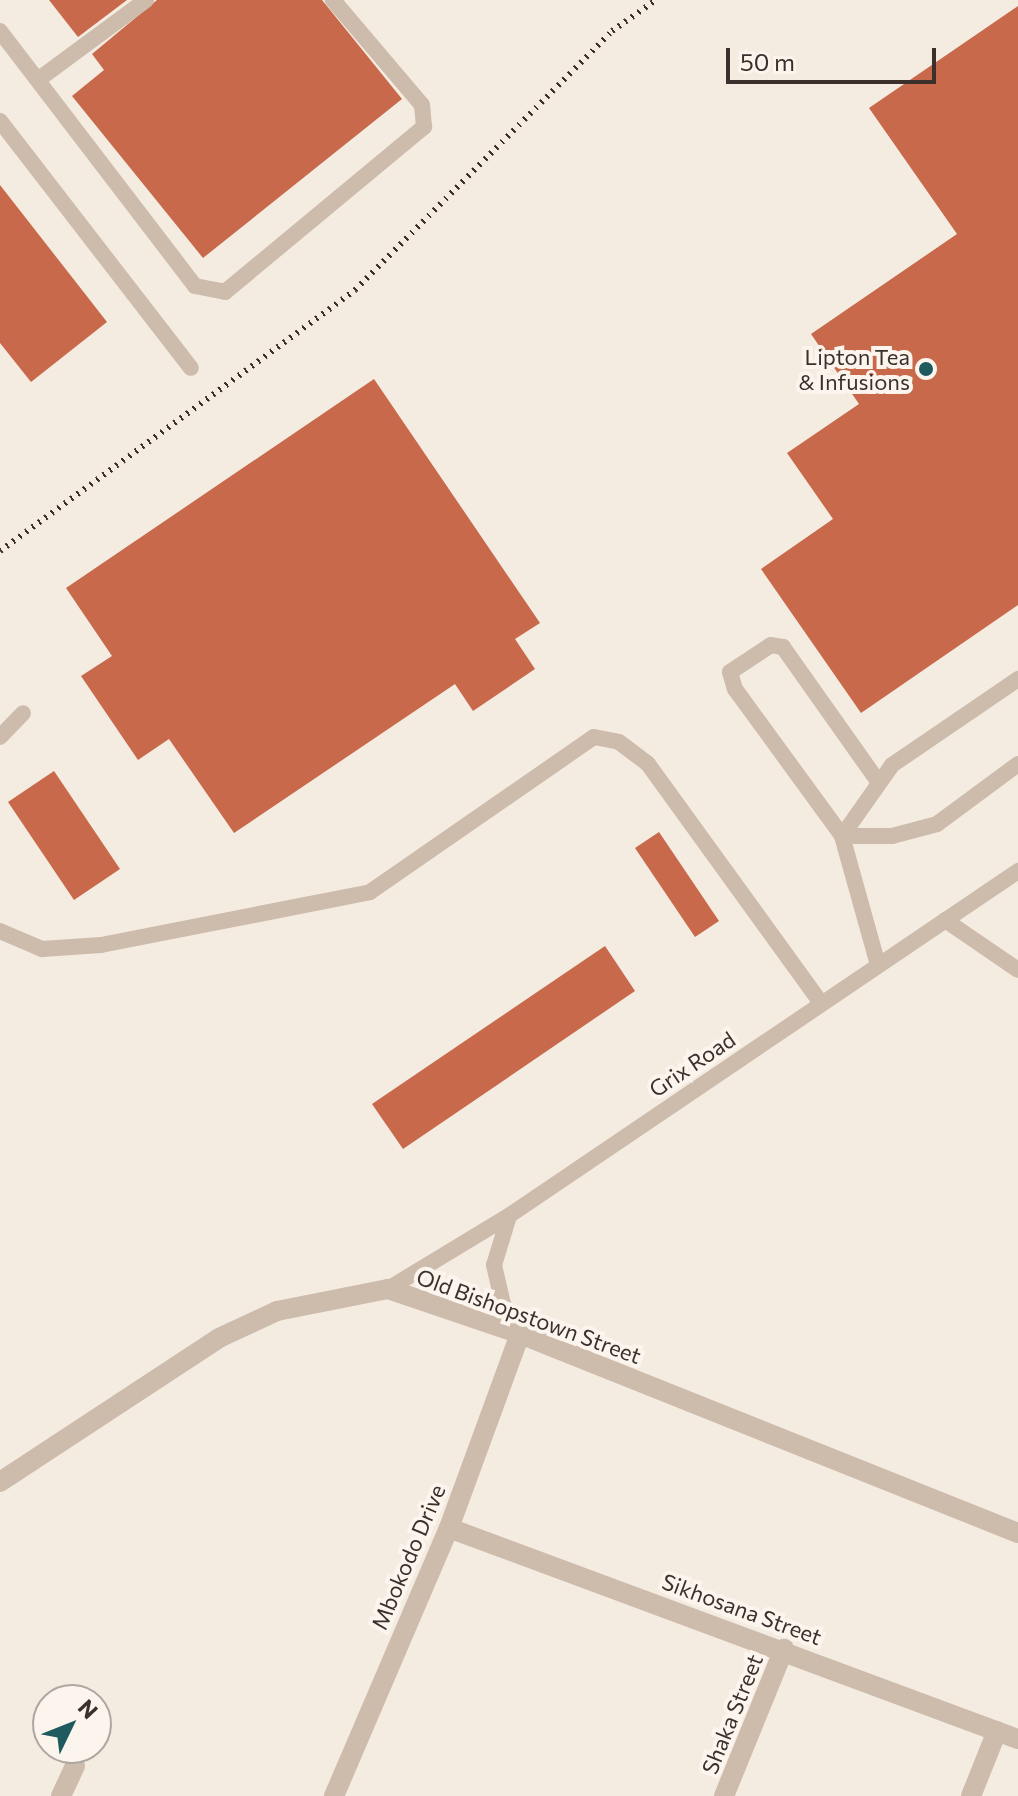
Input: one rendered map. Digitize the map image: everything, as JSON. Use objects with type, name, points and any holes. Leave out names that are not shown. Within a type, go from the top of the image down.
[{"type":"street","name":"Old Bishopstown Street","points":[[0,1482],[219,1338],[277,1311],[388,1289],[520,1334],[1018,1533]]},
{"type":"street","name":"Mbokodo Drive","points":[[334,1796],[449,1528],[520,1334]]},
{"type":"street","name":"Sikhosana Street","points":[[449,1528],[784,1649],[1018,1739]]},
{"type":"street","name":"Shaka Street","points":[[724,1796],[784,1649]]},
{"type":"street","points":[[971,1796],[997,1731]]},
{"type":"street","points":[[61,1796],[75,1766]]},
{"type":"lane","points":[[39,79],[146,0]]},
{"type":"lane","points":[[0,31],[195,286],[225,292],[424,127],[422,105],[333,0]]},
{"type":"lane","points":[[0,121],[191,368]]},
{"type":"lane","points":[[877,780],[779,644],[730,672],[735,689],[842,836],[878,965]]},
{"type":"lane","points":[[842,836],[877,780],[1018,679]]},
{"type":"lane","points":[[0,737],[23,713]]},
{"type":"lane","points":[[0,931],[42,949],[101,945],[370,892],[594,737],[619,742],[648,764],[821,1003]]},
{"type":"lane","points":[[842,836],[892,836],[937,824],[1018,764]]},
{"type":"lane","name":"Grix Road","points":[[388,1289],[510,1215],[1018,871]]},
{"type":"lane","points":[[945,920],[1018,970]]},
{"type":"lane","points":[[510,1215],[497,1238],[494,1265],[503,1304],[520,1334]]},
{"type":"building","points":[[49,0],[127,0],[78,37]]},
{"type":"building","points":[[157,0],[322,0],[402,99],[203,258],[72,96],[104,70],[92,54]]},
{"type":"building","name":"Lipton Tea & Infusions","points":[[1018,6],[1018,605],[861,713],[761,569],[833,519],[787,453],[859,404],[811,334],[957,234],[869,108]]},
{"type":"building","points":[[0,185],[107,322],[31,382],[0,343]]},
{"type":"building","points":[[374,379],[540,623],[515,639],[535,669],[473,711],[455,684],[234,833],[169,739],[138,760],[81,676],[112,656],[66,588]]},
{"type":"building","points":[[54,771],[120,869],[74,900],[8,802]]},
{"type":"building","points":[[659,832],[719,921],[695,937],[635,848]]},
{"type":"building","points":[[605,946],[635,991],[403,1149],[372,1104]]},
{"type":"railway","points":[[0,551],[355,290],[612,31],[656,0]]},
{"type":"place","name":"Lipton Tea & Infusions","points":[[926,369]]}]
